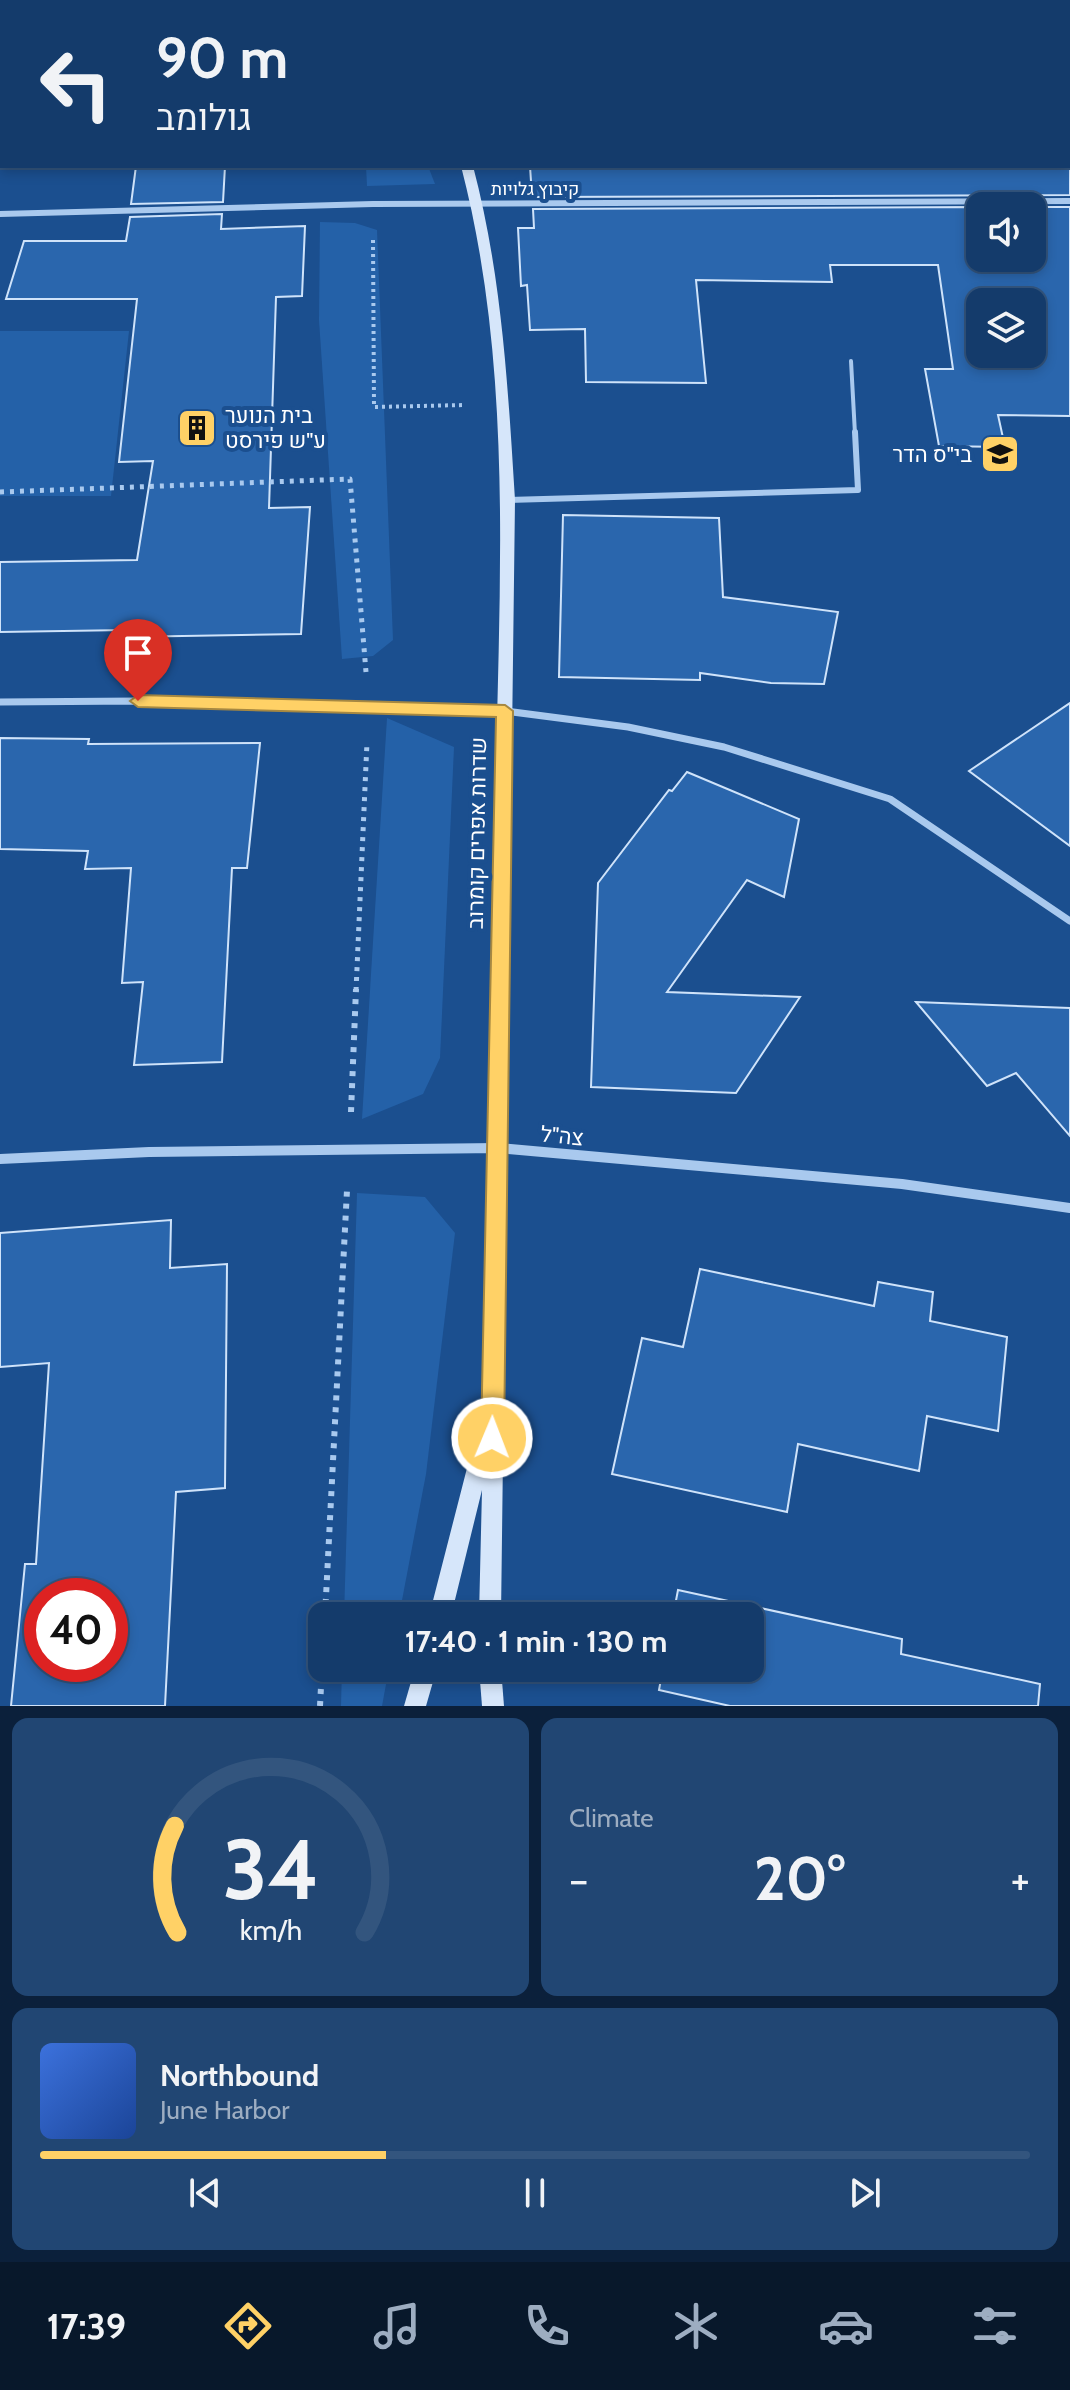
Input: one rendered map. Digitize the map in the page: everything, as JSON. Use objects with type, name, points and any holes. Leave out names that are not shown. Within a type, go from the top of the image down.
[{"type":"street","name":"שדרות אפרים קומרוב","points":[[468,168],[478,203],[501,362],[508,500],[490,1602]]},
{"type":"street","name":"קיבוץ גלויות","points":[[0,214],[373,204],[1070,201]]},
{"type":"street","points":[[0,702],[369,706],[505,711],[628,727],[724,747],[814,772],[890,799],[1070,921]]},
{"type":"street","name":"צה\"ל","points":[[0,1159],[149,1152],[498,1148],[902,1184],[1070,1208]]},
{"type":"street","name":"שדרות אפרים קומרוב","points":[[444,1602],[492,1409]]},
{"type":"street","points":[[415,1706],[422,1682]]},
{"type":"street","points":[[491,1682],[493,1706]]},
{"type":"lane","points":[[508,500],[858,490],[851,361]]},
{"type":"path","points":[[373,204],[374,407],[502,405]]},
{"type":"path","points":[[0,492],[350,479],[369,706],[326,1602]]},
{"type":"path","points":[[320,1706],[321,1682]]},
{"type":"shaded area","points":[[366,168],[429,168],[435,184],[367,186]]},
{"type":"shaded area","points":[[320,222],[355,223],[377,230],[393,640],[373,656],[342,659],[319,320]]},
{"type":"shaded area","points":[[0,331],[129,331],[111,496],[0,496]]},
{"type":"shaded area","points":[[387,718],[454,747],[440,1058],[423,1094],[362,1119]]},
{"type":"shaded area","points":[[357,1193],[425,1197],[455,1233],[426,1474],[402,1602],[344,1602]]},
{"type":"shaded area","points":[[342,1682],[386,1682],[382,1706],[341,1706]]},
{"type":"building","points":[[136,168],[225,168],[223,202],[131,204]]},
{"type":"building","points":[[530,168],[1070,168],[1070,195],[966,192],[966,195],[532,197]]},
{"type":"building","points":[[966,207],[966,272],[1046,272],[1046,207],[1070,207],[1070,416],[998,415],[1005,447],[939,446],[925,369],[953,369],[938,265],[830,265],[832,282],[696,280],[706,383],[586,382],[585,329],[530,330],[527,285],[521,286],[518,228],[534,228],[533,209]]},
{"type":"building","points":[[222,214],[221,229],[305,226],[302,296],[276,297],[269,508],[310,507],[301,634],[125,637],[126,630],[0,632],[0,562],[137,560],[153,461],[119,462],[137,299],[6,299],[24,241],[126,241],[130,217]]},
{"type":"building","points":[[563,515],[719,518],[723,597],[838,612],[824,684],[771,683],[700,673],[700,680],[559,677]]},
{"type":"building","points":[[1070,703],[1070,846],[969,771]]},
{"type":"building","points":[[0,738],[89,739],[88,744],[260,743],[247,868],[232,868],[222,1062],[134,1065],[143,982],[122,983],[131,868],[85,869],[88,851],[0,849]]},
{"type":"building","points":[[687,772],[799,819],[784,897],[747,880],[667,992],[800,997],[736,1093],[591,1087],[598,883],[669,790],[672,791]]},
{"type":"building","points":[[916,1002],[1070,1008],[1070,1136],[1016,1073],[987,1086]]},
{"type":"building","points":[[171,1220],[170,1268],[227,1264],[225,1488],[176,1492],[165,1706],[11,1706],[25,1564],[36,1564],[49,1363],[0,1367],[0,1233]]},
{"type":"building","points":[[700,1269],[874,1306],[878,1282],[933,1292],[930,1321],[1007,1337],[998,1431],[927,1416],[919,1471],[798,1444],[787,1512],[612,1474],[642,1338],[683,1347]]},
{"type":"building","points":[[678,1590],[733,1602],[676,1602]]},
{"type":"building","points":[[764,1609],[902,1639],[901,1654],[1040,1684],[1038,1706],[730,1706],[659,1690],[660,1682],[764,1682]]},
{"type":"place","name":"בית הנוער ע\"ש פירסט","points":[[197,428]]},
{"type":"place","name":"בי\"ס הדר","points":[[1000,454]]},
{"type":"route","points":[[138,701],[505,711],[492,1438]]}]
